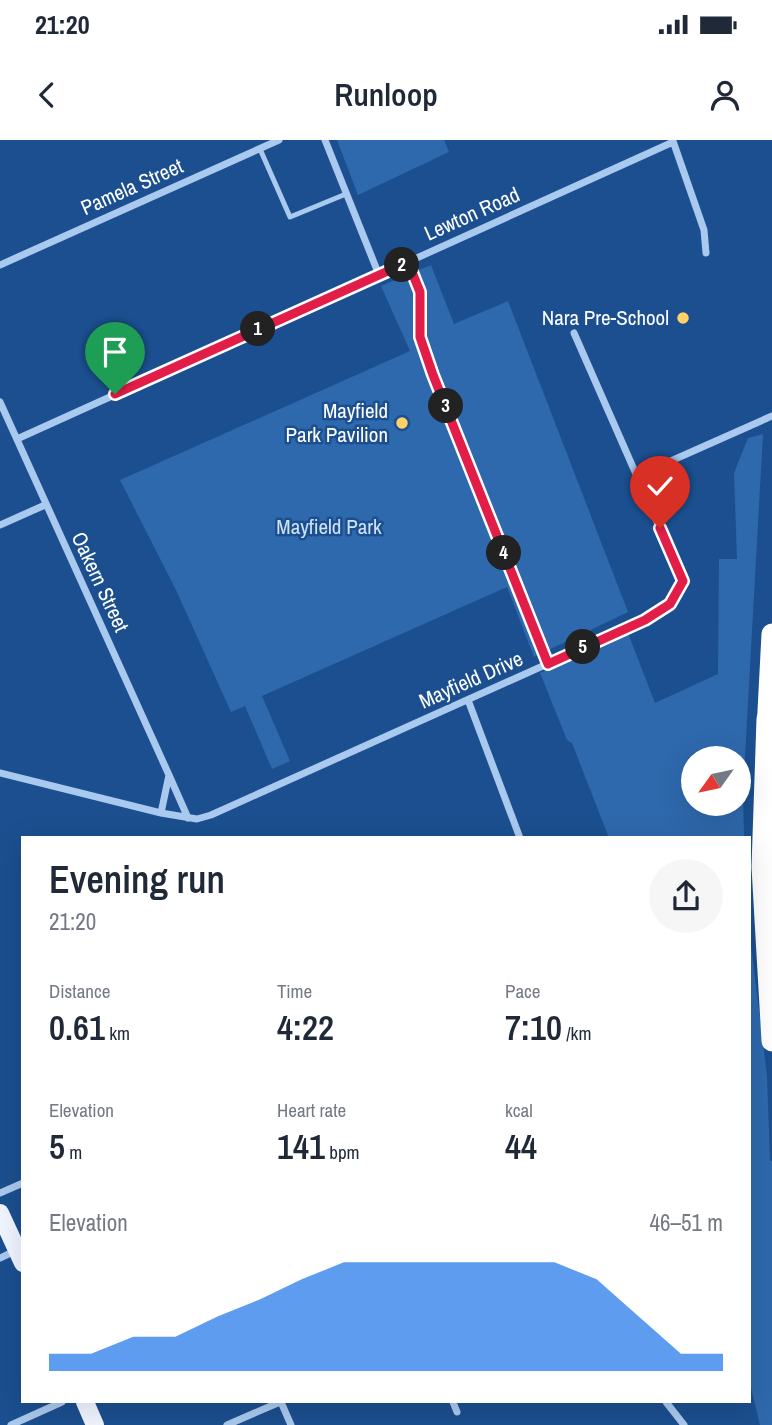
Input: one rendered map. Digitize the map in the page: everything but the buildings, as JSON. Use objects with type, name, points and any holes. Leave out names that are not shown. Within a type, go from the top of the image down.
[{"type":"highway","points":[[772,634],[762,867],[772,1041]]},
{"type":"highway","points":[[767,719],[772,837]]},
{"type":"main road","points":[[0,1213],[20,1257]]},
{"type":"main road","points":[[85,1403],[95,1425]]},
{"type":"street","name":"Pamela Street","points":[[0,265],[279,140]]},
{"type":"street","points":[[325,140],[379,275]]},
{"type":"street","points":[[673,141],[704,230],[706,253]]},
{"type":"street","name":"Lewton Road","points":[[17,439],[673,141]]},
{"type":"street","points":[[408,262],[420,292],[420,337],[481,496]]},
{"type":"street","name":"Mayfield Drive","points":[[0,773],[162,813],[197,819],[645,620],[670,604],[683,581],[574,333]]},
{"type":"street","name":"Oakern Street","points":[[0,402],[188,818]]},
{"type":"street","points":[[637,476],[772,416]]},
{"type":"street","points":[[0,525],[45,505]]},
{"type":"street","points":[[468,700],[519,836]]},
{"type":"street","points":[[162,813],[169,775]]},
{"type":"street","points":[[0,1193],[21,1184]]},
{"type":"street","points":[[0,1258],[20,1257]]},
{"type":"street","points":[[11,1425],[60,1403]]},
{"type":"street","points":[[227,1425],[278,1403]]},
{"type":"street","points":[[280,1403],[291,1425]]},
{"type":"street","points":[[453,1403],[457,1412]]},
{"type":"street","points":[[667,1403],[684,1425]]},
{"type":"lane","points":[[260,149],[290,217],[346,194]]},
{"type":"lane","points":[[481,496],[548,664]]},
{"type":"green space","points":[[337,140],[444,140],[449,152],[358,195]]},
{"type":"green space","name":"Mayfield Park","points":[[431,265],[454,324],[508,301],[628,612],[534,657],[507,587],[262,696],[290,761],[272,769],[245,706],[231,712],[176,590],[120,480],[410,351],[381,286]]},
{"type":"green space","points":[[763,434],[746,746],[681,746],[681,816],[744,816],[744,836],[608,836],[572,743],[567,740],[540,673],[628,633],[655,703],[718,674],[719,559],[737,559],[734,473],[748,438]]},
{"type":"green space","points":[[751,945],[767,1076],[772,1161],[772,1425],[760,1425],[751,1387]]},
{"type":"place","name":"Nara Pre-School","points":[[683,318]]},
{"type":"place","name":"Mayfield Park Pavilion","points":[[402,423]]},
{"type":"route","points":[[115,394],[408,262],[420,292],[420,337],[433,375],[548,664],[645,620],[670,604],[683,581],[660,528]]}]
